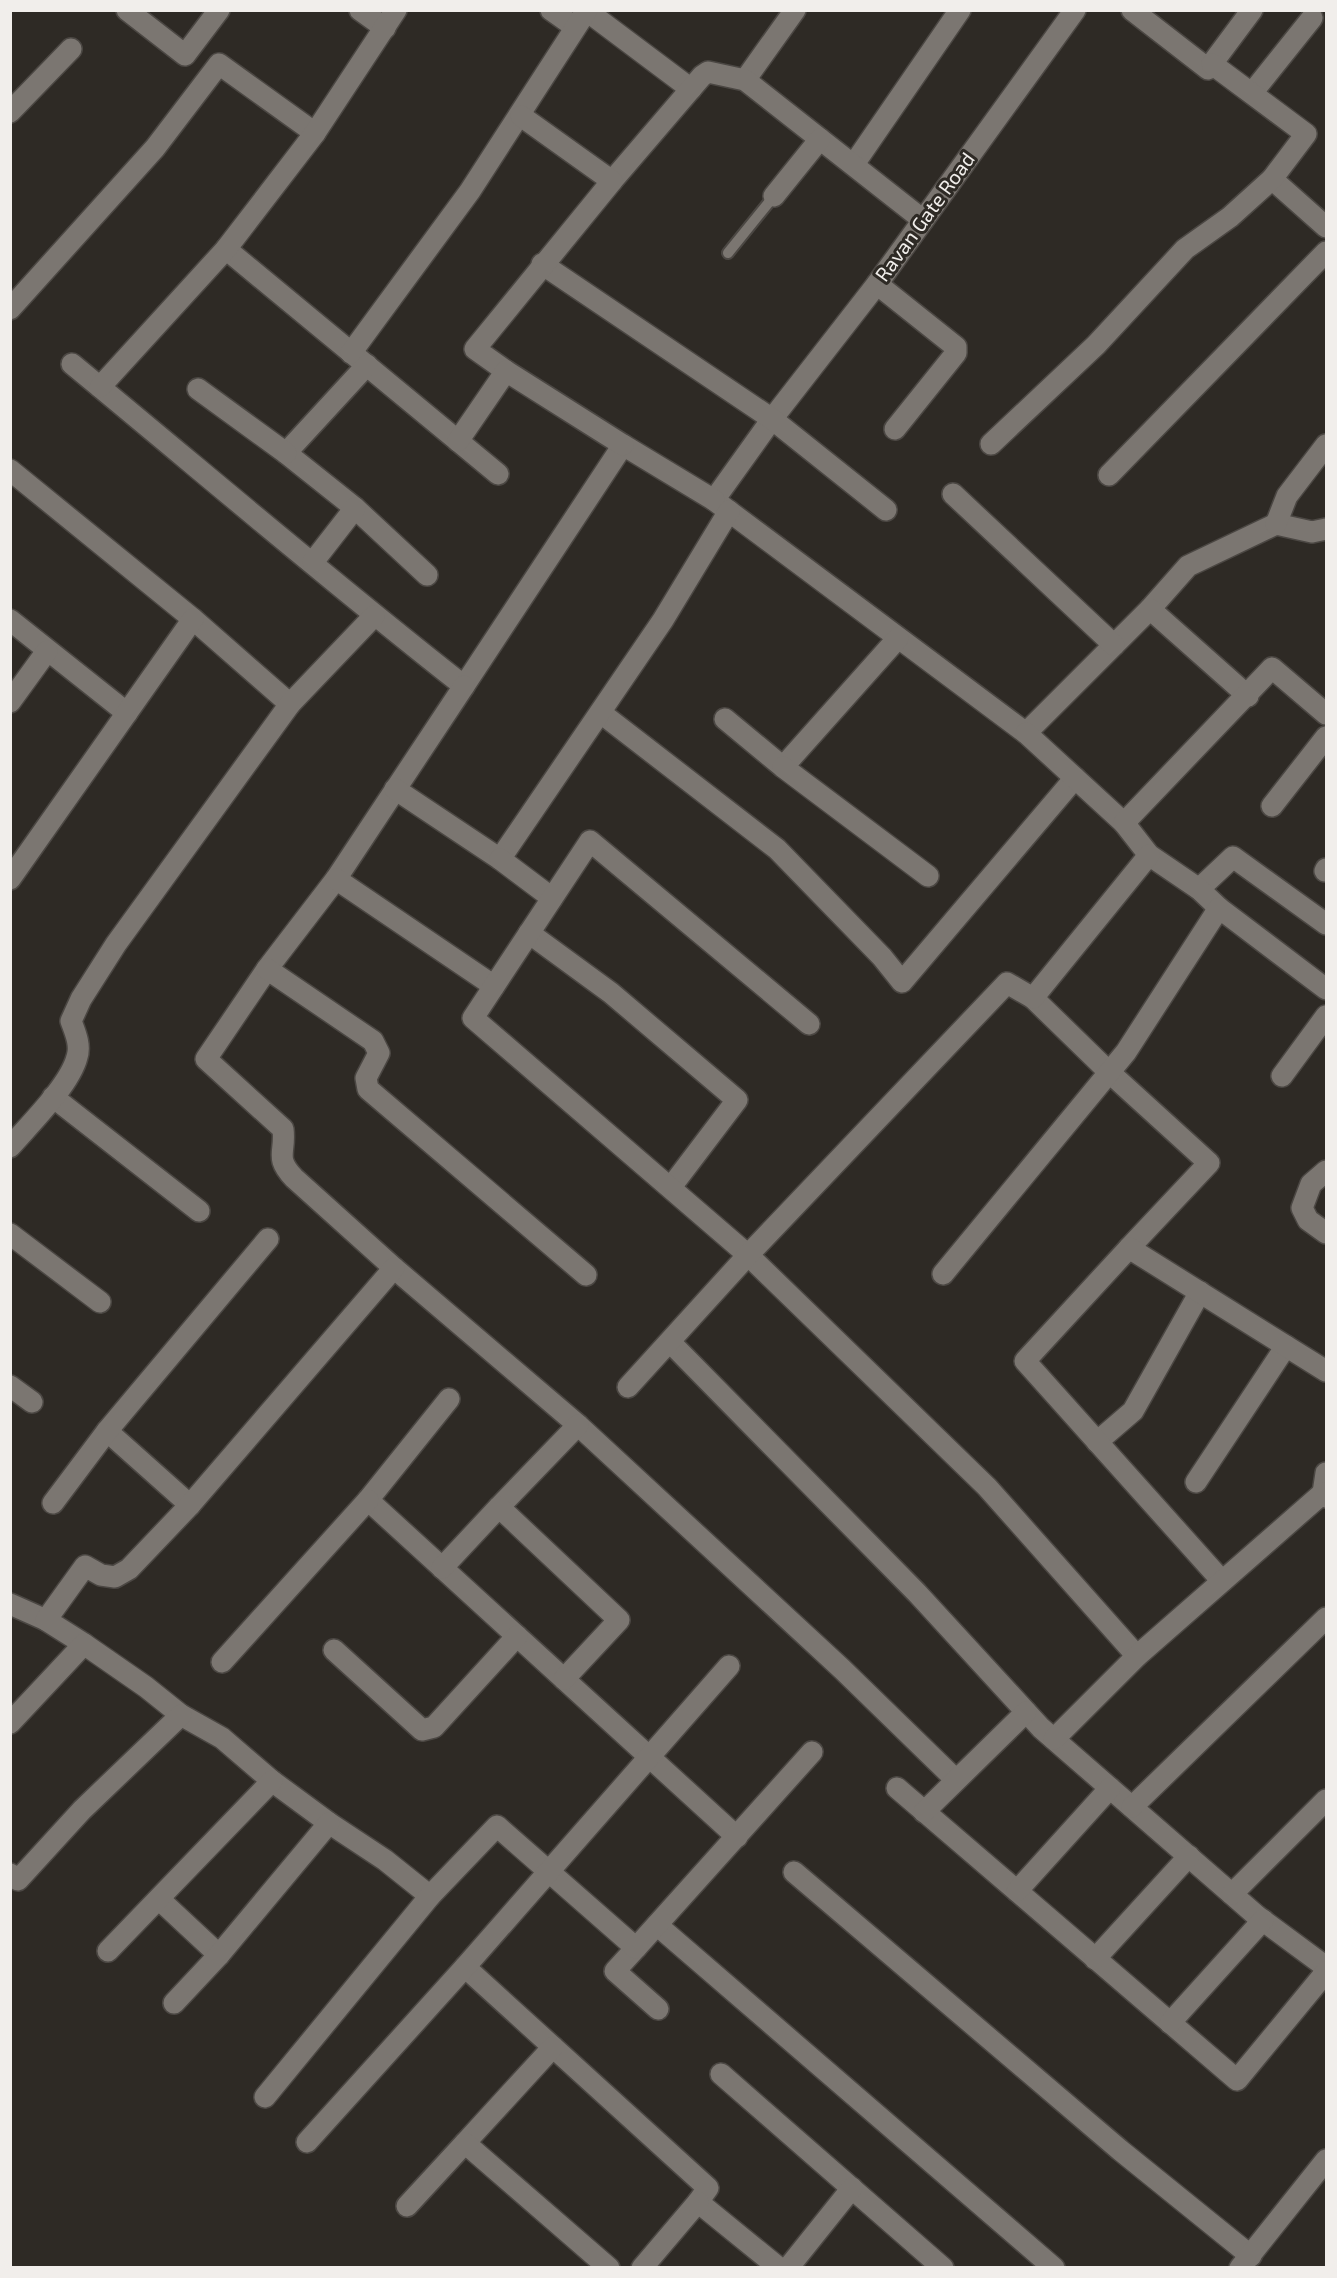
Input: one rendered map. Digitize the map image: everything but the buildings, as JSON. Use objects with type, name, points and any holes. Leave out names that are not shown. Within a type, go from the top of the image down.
[{"type":"street","points":[[127,10],[185,55],[219,10]]},
{"type":"street","points":[[100,387],[226,249],[315,133],[391,19],[360,10]]},
{"type":"street","points":[[551,10],[583,16],[691,88]]},
{"type":"street","points":[[745,80],[795,10]]},
{"type":"street","points":[[854,164],[960,10]]},
{"type":"street","name":"Ravan Gate Road","points":[[500,859],[663,620],[722,506],[772,419],[878,284],[1075,10]]},
{"type":"street","points":[[1134,11],[1208,69],[1252,10]]},
{"type":"street","points":[[286,453],[359,359],[521,116],[583,16]]},
{"type":"street","points":[[1252,93],[1312,18]]},
{"type":"street","points":[[10,112],[71,50]]},
{"type":"street","points":[[10,309],[155,148],[219,64],[315,133]]},
{"type":"street","points":[[991,444],[1096,345],[1185,249],[1230,217],[1272,179],[1306,134],[1212,64]]},
{"type":"street","points":[[923,220],[745,80],[708,72],[691,88],[542,264],[475,349],[623,446],[722,506],[1026,733],[1124,823],[1149,855],[1199,889],[1219,908],[1326,989]]},
{"type":"street","points":[[521,116],[612,181]]},
{"type":"street","points":[[774,196],[820,139]]},
{"type":"street","points":[[1272,179],[1326,227]]},
{"type":"street","points":[[226,249],[498,474]]},
{"type":"street","points":[[1109,475],[1326,252]]},
{"type":"street","points":[[542,264],[772,419],[886,510]]},
{"type":"street","points":[[878,284],[956,347],[956,353],[894,429]]},
{"type":"street","points":[[72,364],[313,562],[374,616],[464,686]]},
{"type":"street","points":[[458,441],[506,371]]},
{"type":"street","points":[[198,389],[286,453],[355,508],[427,575]]},
{"type":"street","points":[[1276,524],[1287,496],[1326,445]]},
{"type":"street","points":[[623,446],[336,879],[267,969],[206,1059],[283,1129],[285,1142],[280,1153],[285,1168],[394,1268],[578,1425],[842,1669],[955,1779]]},
{"type":"street","points":[[10,470],[193,619],[290,705]]},
{"type":"street","points":[[954,494],[1114,645]]},
{"type":"street","points":[[313,562],[355,508]]},
{"type":"street","points":[[1026,733],[1150,609],[1188,566],[1276,524],[1312,532],[1326,529]]},
{"type":"street","points":[[1150,609],[1248,696]]},
{"type":"street","points":[[10,1147],[52,1097],[77,1057],[78,1038],[71,1021],[81,999],[116,944],[290,705],[374,616]]},
{"type":"street","points":[[10,879],[193,619]]},
{"type":"street","points":[[10,620],[127,713]]},
{"type":"street","points":[[783,766],[898,638]]},
{"type":"street","points":[[10,702],[47,651]]},
{"type":"street","points":[[1124,823],[1248,696],[1272,668],[1326,714]]},
{"type":"street","points":[[601,713],[777,849],[867,942],[902,982],[1075,778]]},
{"type":"street","points":[[725,719],[928,876]]},
{"type":"street","points":[[1272,806],[1326,736]]},
{"type":"street","points":[[395,789],[500,859],[552,898]]},
{"type":"street","points":[[809,1024],[590,841],[473,1018],[748,1255],[987,1487],[1137,1656]]},
{"type":"street","points":[[1033,998],[1149,855]]},
{"type":"street","points":[[1199,889],[1233,857],[1326,924]]},
{"type":"street","points":[[336,879],[494,986]]},
{"type":"street","points":[[943,1274],[1126,1052],[1219,908]]},
{"type":"street","points":[[529,933],[611,993],[737,1100],[671,1187]]},
{"type":"street","points":[[267,969],[373,1041],[379,1053],[366,1078],[368,1089],[586,1275]]},
{"type":"street","points":[[628,1387],[748,1255],[1007,983],[1033,998],[1109,1072],[1209,1163],[1025,1361],[1222,1581]]},
{"type":"street","points":[[1282,1076],[1326,1017]]},
{"type":"street","points":[[52,1097],[199,1211]]},
{"type":"street","points":[[1326,1171],[1311,1184],[1302,1208],[1308,1220],[1326,1233]]},
{"type":"street","points":[[10,1234],[100,1302]]},
{"type":"street","points":[[53,1503],[107,1431],[268,1239]]},
{"type":"street","points":[[1129,1248],[1326,1371]]},
{"type":"street","points":[[46,1620],[85,1566],[101,1575],[115,1577],[129,1569],[190,1505],[394,1268]]},
{"type":"street","points":[[1097,1442],[1133,1411],[1200,1292]]},
{"type":"street","points":[[670,1342],[917,1593],[1026,1712],[1054,1739],[1263,1920],[1326,1967]]},
{"type":"street","points":[[1196,1482],[1286,1346]]},
{"type":"street","points":[[10,1386],[32,1402]]},
{"type":"street","points":[[222,1662],[368,1500],[449,1399]]},
{"type":"street","points":[[442,1568],[578,1425]]},
{"type":"street","points":[[107,1431],[190,1505]]},
{"type":"street","points":[[1054,1739],[1137,1656],[1325,1488]]},
{"type":"street","points":[[368,1500],[737,1837]]},
{"type":"street","points":[[499,1507],[619,1620],[564,1679]]},
{"type":"street","points":[[10,1604],[46,1620],[84,1644],[146,1687],[181,1715],[222,1738],[272,1780],[329,1823],[385,1860],[430,1896]]},
{"type":"street","points":[[1132,1807],[1326,1618]]},
{"type":"street","points":[[334,1650],[422,1730],[434,1727],[517,1636]]},
{"type":"street","points":[[10,1723],[84,1644]]},
{"type":"street","points":[[307,2142],[465,1967],[729,1666]]},
{"type":"street","points":[[924,1812],[955,1779],[1026,1712]]},
{"type":"street","points":[[10,1874],[18,1880],[82,1810],[181,1715]]},
{"type":"street","points":[[658,2009],[615,1971],[812,1752]]},
{"type":"street","points":[[108,1951],[160,1900],[272,1780]]},
{"type":"street","points":[[897,1788],[1237,2080],[1326,1972]]},
{"type":"street","points":[[1017,1892],[1110,1788]]},
{"type":"street","points":[[1232,1894],[1326,1800]]},
{"type":"street","points":[[174,2003],[219,1955],[329,1823]]},
{"type":"street","points":[[265,2097],[430,1896],[497,1826],[636,1948]]},
{"type":"street","points":[[1095,1959],[1189,1856]]},
{"type":"street","points":[[794,1872],[1119,2150],[1246,2262],[1326,2160]]},
{"type":"street","points":[[160,1900],[219,1955]]},
{"type":"street","points":[[1170,2023],[1263,1920]]},
{"type":"street","points":[[657,1925],[1054,2268]]},
{"type":"street","points":[[465,1967],[708,2188],[642,2268]]},
{"type":"street","points":[[407,2206],[553,2047]]},
{"type":"street","points":[[721,2074],[943,2268]]},
{"type":"street","points":[[465,2143],[609,2268]]},
{"type":"street","points":[[788,2268],[852,2188]]},
{"type":"street","points":[[698,2202],[779,2268]]},
{"type":"lane","points":[[728,253],[774,196]]}]
